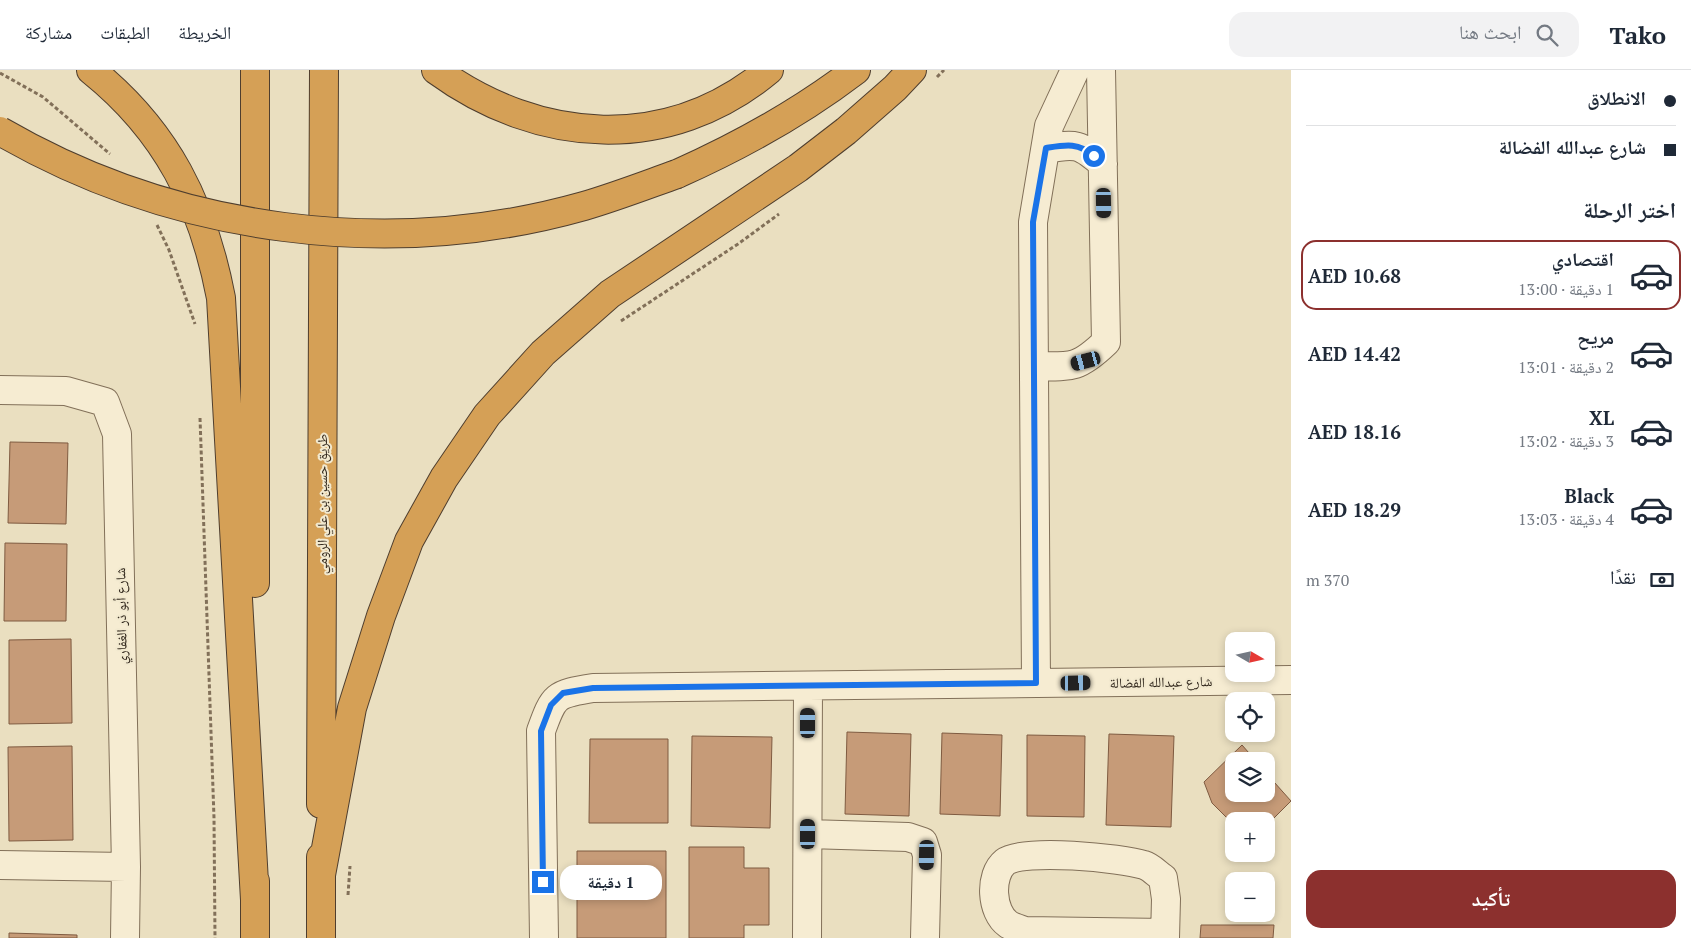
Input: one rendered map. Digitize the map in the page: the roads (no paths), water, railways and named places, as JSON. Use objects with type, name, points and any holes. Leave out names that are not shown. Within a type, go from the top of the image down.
[{"type":"highway","points":[[92,70],[108,83],[150,129],[184,182],[209,242],[221,298],[255,900]]},
{"type":"highway","points":[[255,938],[256,70]]},
{"type":"highway","name":"طريق حسين بن علي الرومي","points":[[321,938],[324,70]]},
{"type":"highway","points":[[436,70],[477,96],[508,111],[574,128],[623,131],[652,126],[705,110],[740,91],[769,70]]},
{"type":"highway","points":[[0,130],[82,173],[160,201],[219,217],[317,231],[407,232],[500,223],[583,206],[677,174],[711,159],[788,116],[856,70]]},
{"type":"highway","points":[[321,875],[352,708],[380,616],[409,541],[444,478],[487,415],[543,353],[610,294],[798,168],[846,131],[895,88],[921,77]]},
{"type":"street","points":[[1036,683],[1033,222],[1049,126],[1074,70]]},
{"type":"street","points":[[1034,366],[1065,366],[1086,361],[1106,342],[1101,70]]},
{"type":"street","points":[[1046,148],[1067,145],[1084,148],[1103,164]]},
{"type":"street","name":"شارع أبو ذر الغفاري","points":[[0,390],[66,391],[105,402],[117,434],[126,867],[125,938]]},
{"type":"street","name":"شارع عبدالله الفضالة","points":[[544,938],[541,731],[551,705],[563,693],[593,688],[1291,680]]},
{"type":"street","points":[[808,686],[808,938]]},
{"type":"street","points":[[808,834],[908,837],[922,842],[927,855],[925,938]]},
{"type":"street","points":[[1021,856],[1110,857],[1146,866],[1163,878],[1166,899],[1165,936],[1026,931],[1008,924],[998,913],[993,896],[996,878],[1004,862],[1021,856]]},
{"type":"street","points":[[0,865],[126,867]]}]
